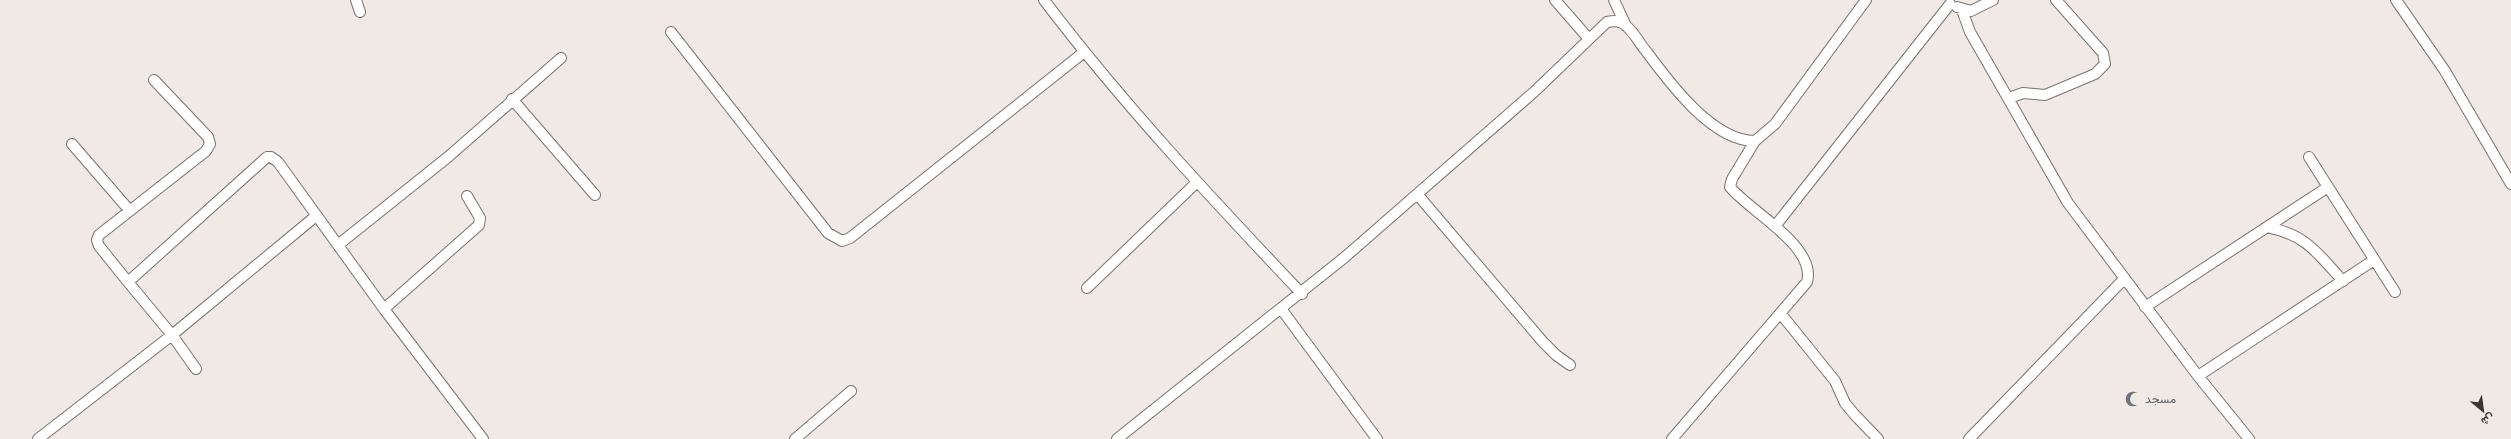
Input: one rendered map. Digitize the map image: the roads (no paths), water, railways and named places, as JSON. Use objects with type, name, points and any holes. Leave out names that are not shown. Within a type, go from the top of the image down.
[{"type":"street","points":[[356,0],[360,12]]},
{"type":"street","points":[[1044,0],[1083,53],[1196,183],[1302,294]]},
{"type":"street","points":[[1555,0],[1589,39]]},
{"type":"street","points":[[1614,0],[1626,26],[1688,103],[1729,134],[1744,141],[1755,141]]},
{"type":"street","points":[[1672,439],[1807,282],[1809,275],[1801,256],[1776,225],[1736,193],[1729,185],[1755,141],[1775,124],[1866,0]]},
{"type":"street","points":[[1776,225],[1949,2],[1962,10],[1970,11],[1993,0]]},
{"type":"street","points":[[2009,98],[2023,93],[2045,95],[2095,74],[2105,64],[2103,53],[2056,0]]},
{"type":"street","points":[[2396,0],[2445,71],[2511,184]]},
{"type":"street","points":[[1962,10],[1970,32],[2068,203],[2145,307],[2249,439]]},
{"type":"street","points":[[1117,439],[1302,294],[1534,92],[1607,22],[1613,21],[1626,26]]},
{"type":"street","points":[[671,32],[828,233],[842,241],[850,238],[1083,53]]},
{"type":"street","points":[[338,245],[448,157],[512,99],[561,58]]},
{"type":"street","points":[[154,80],[208,137],[210,144],[206,151],[99,235],[97,240],[99,246],[172,335],[196,369]]},
{"type":"street","points":[[512,99],[594,195]]},
{"type":"street","points":[[72,144],[130,211]]},
{"type":"street","points":[[128,282],[267,157],[271,157],[278,162],[384,309],[484,439]]},
{"type":"street","points":[[2309,157],[2395,292]]},
{"type":"street","points":[[1087,288],[1196,183]]},
{"type":"street","points":[[2145,307],[2328,187]]},
{"type":"street","points":[[1417,194],[1543,342],[1556,355],[1570,365]]},
{"type":"street","points":[[384,309],[479,225],[480,218],[467,196]]},
{"type":"street","points":[[38,439],[172,335],[316,216]]},
{"type":"street","points":[[2268,227],[2280,229],[2305,241],[2317,250],[2343,281]]},
{"type":"street","points":[[2198,376],[2374,260]]},
{"type":"street","points":[[1969,439],[2124,279]]},
{"type":"street","points":[[1282,310],[1377,439]]},
{"type":"street","points":[[1781,314],[1835,381],[1845,403],[1878,439]]},
{"type":"street","points":[[795,439],[851,391]]},
{"type":"place","name":"مسجد","points":[[2133,399]]}]
